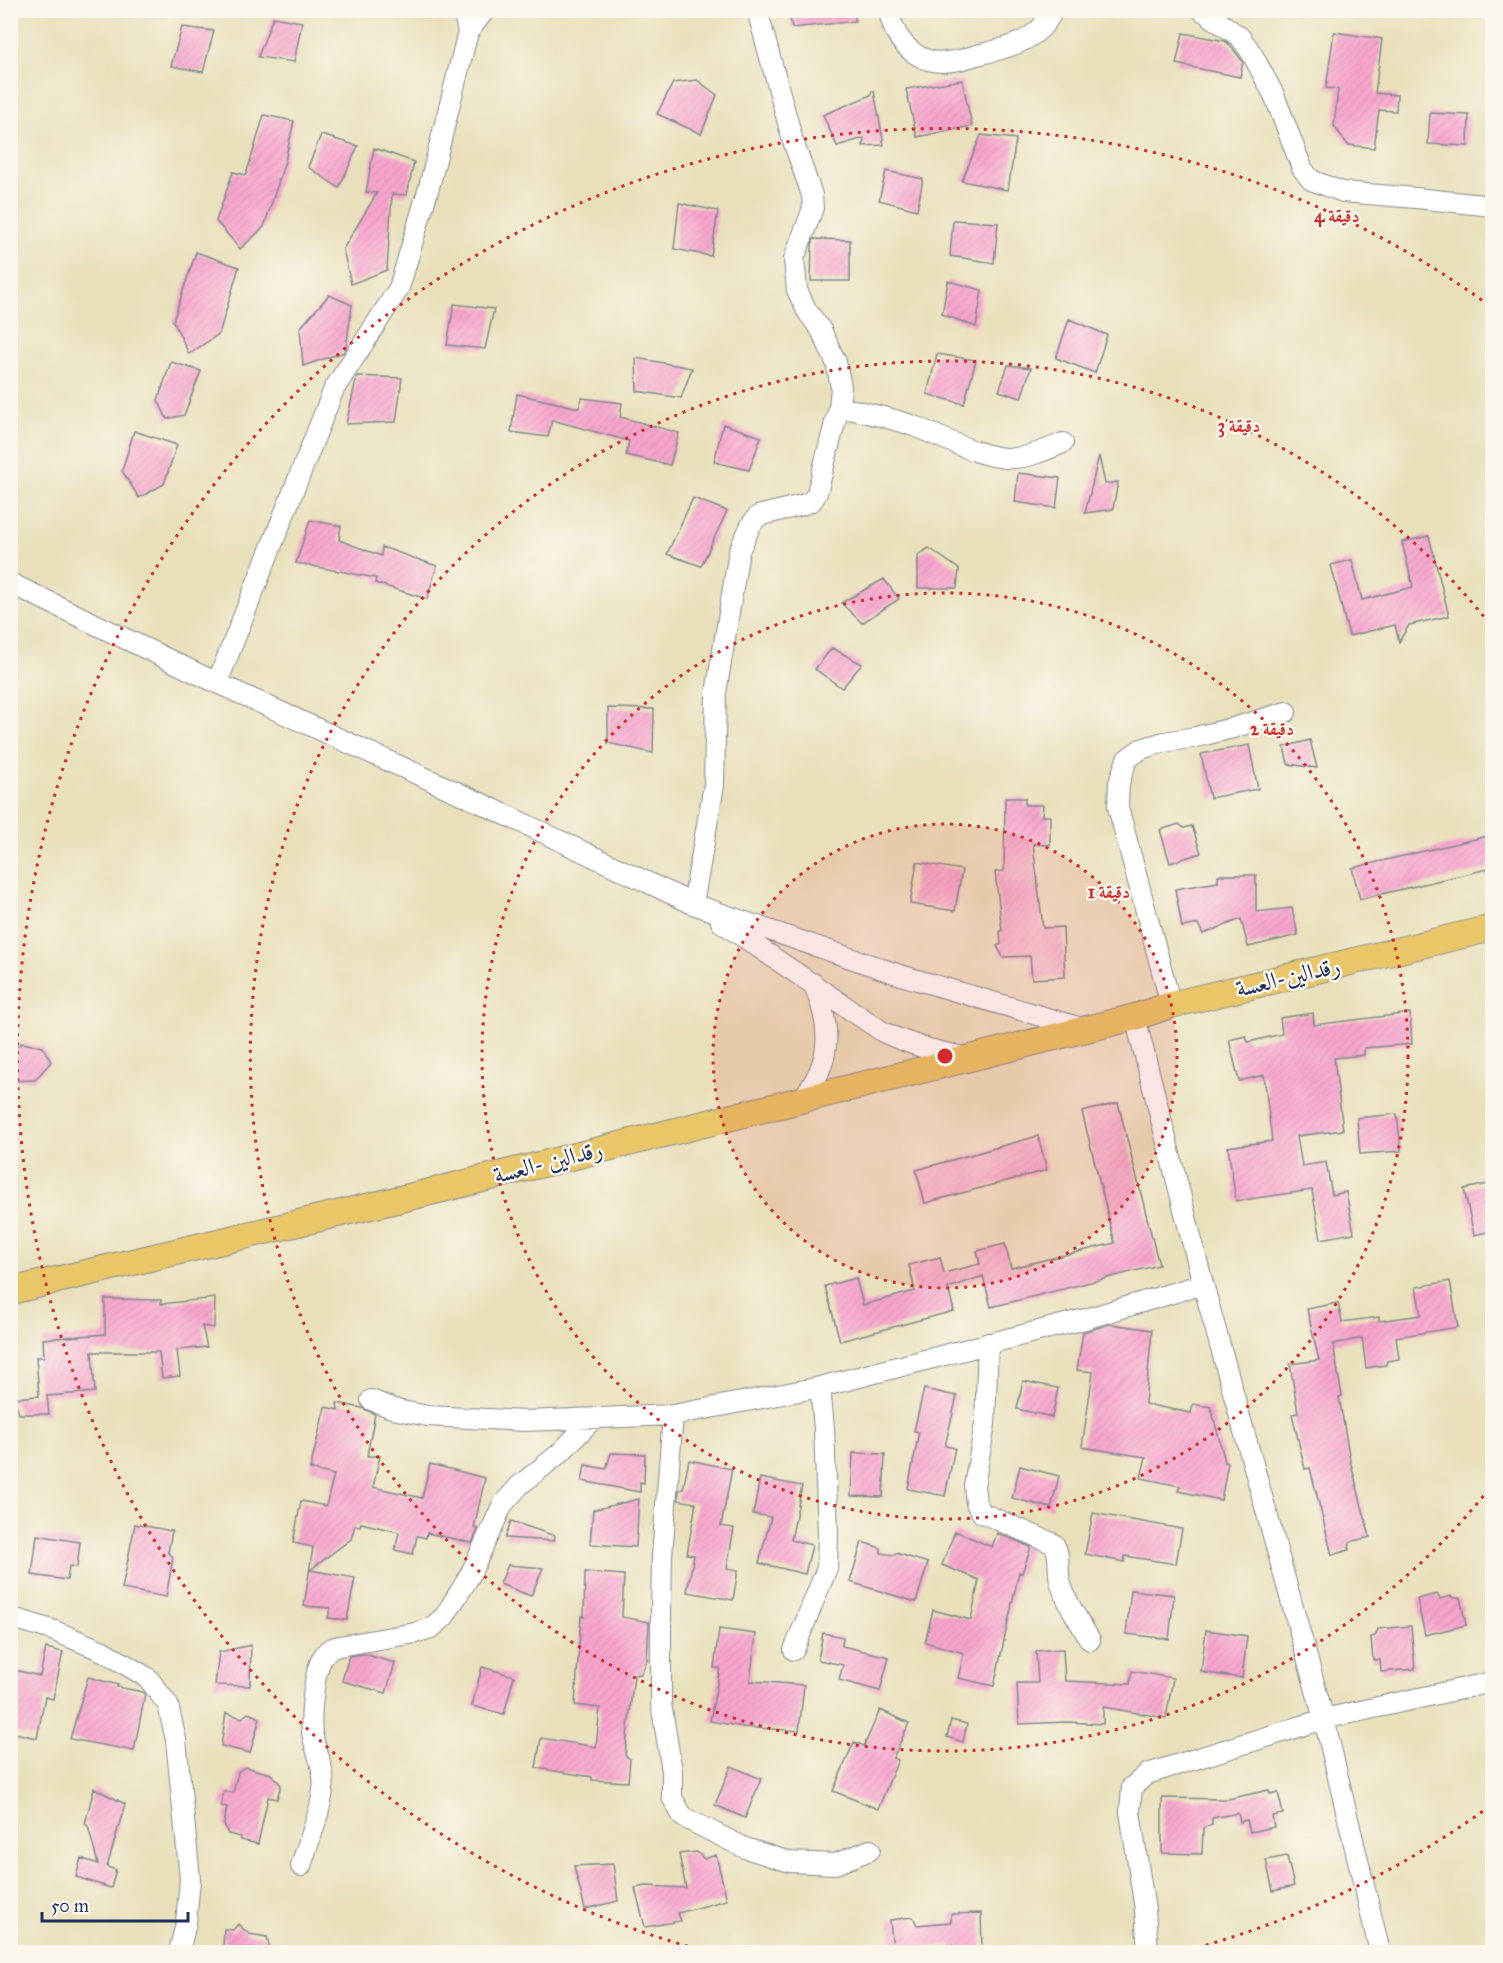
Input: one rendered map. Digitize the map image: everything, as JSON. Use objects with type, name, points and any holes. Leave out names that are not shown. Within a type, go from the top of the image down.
[{"type":"main road","name":"رقدالين-العسة","points":[[1085,1029],[1135,1017],[1171,1005],[1492,928]]},
{"type":"main road","name":"رقدالين -العسة","points":[[10,1291],[426,1192],[1085,1029]]},
{"type":"street","points":[[463,10],[468,32]]},
{"type":"street","points":[[217,683],[334,389],[399,288],[429,187],[468,32],[485,10]]},
{"type":"street","points":[[693,904],[714,785],[716,693],[739,550],[758,516],[802,505],[812,501],[817,494],[839,407],[841,387],[836,362],[821,330],[797,290],[794,259],[813,208],[812,195],[793,141],[757,10]]},
{"type":"street","points":[[889,10],[894,31],[912,53],[932,61],[952,62],[996,51],[1023,41],[1040,31],[1053,10]]},
{"type":"street","points":[[1202,10],[1240,37],[1251,52],[1274,95],[1302,168],[1311,180],[1342,192],[1492,206]]},
{"type":"street","points":[[839,407],[909,424],[997,458],[1015,458],[1039,453],[1063,443]]},
{"type":"street","points":[[10,583],[217,683],[485,805],[693,904],[897,974],[1085,1029]]},
{"type":"street","points":[[1171,1005],[1118,807],[1119,783],[1127,759],[1141,748],[1233,728],[1286,712]]},
{"type":"street","points":[[693,904],[883,1032],[927,1050],[970,1058]]},
{"type":"street","points":[[802,1099],[815,1083],[825,1055],[824,1008],[813,983]]},
{"type":"street","points":[[1135,1017],[1203,1284],[1324,1719],[1380,1953]]},
{"type":"street","points":[[371,1400],[397,1410],[428,1416],[525,1421],[673,1415],[819,1388],[1085,1319],[1203,1284]]},
{"type":"street","points":[[988,1343],[985,1424],[974,1486],[976,1503],[982,1513],[1054,1544],[1059,1552],[1060,1580],[1066,1598],[1090,1640]]},
{"type":"street","points":[[794,1650],[827,1568],[824,1428],[819,1388]]},
{"type":"street","points":[[673,1415],[661,1613],[661,1703],[672,1771],[672,1797],[684,1818],[745,1848],[790,1862],[835,1864],[870,1850]]},
{"type":"street","points":[[301,1866],[323,1792],[324,1775],[312,1731],[311,1706],[322,1657],[329,1649],[431,1628],[444,1617],[469,1577],[503,1504],[520,1485],[560,1453],[593,1419]]},
{"type":"street","points":[[10,1617],[52,1630],[103,1651],[148,1678],[168,1706],[176,1740],[190,1879],[186,1923],[179,1953]]},
{"type":"street","points":[[1148,1953],[1145,1910],[1130,1812],[1132,1787],[1147,1774],[1324,1719],[1492,1682]]},
{"type":"building","points":[[788,10],[855,10],[855,21],[792,28]]},
{"type":"building","points":[[273,17],[302,22],[294,62],[258,57]]},
{"type":"building","points":[[182,27],[214,31],[203,72],[171,66]]},
{"type":"building","points":[[1334,32],[1382,39],[1375,93],[1397,95],[1396,111],[1379,110],[1374,148],[1348,145],[1334,126],[1338,89],[1326,88]]},
{"type":"building","points":[[1183,33],[1225,41],[1243,62],[1240,77],[1176,64]]},
{"type":"building","points":[[697,80],[717,95],[701,134],[657,114],[673,83]]},
{"type":"building","points":[[962,80],[972,126],[917,137],[906,89]]},
{"type":"building","points":[[874,91],[884,145],[863,146],[864,138],[837,146],[823,115],[871,95]]},
{"type":"building","points":[[1430,113],[1469,115],[1468,146],[1428,144]]},
{"type":"building","points":[[264,115],[294,121],[285,161],[264,227],[240,249],[216,221],[233,172],[246,175]]},
{"type":"building","points":[[321,135],[358,146],[339,188],[308,167]]},
{"type":"building","points":[[981,135],[1016,139],[1008,190],[962,181]]},
{"type":"building","points":[[374,148],[414,162],[407,195],[392,194],[387,270],[351,284],[343,249],[377,193],[366,192]]},
{"type":"building","points":[[886,171],[923,179],[917,210],[879,200]]},
{"type":"building","points":[[679,203],[718,211],[711,256],[674,249]]},
{"type":"building","points":[[953,220],[998,223],[994,263],[950,256]]},
{"type":"building","points":[[814,239],[850,240],[850,281],[811,281]]},
{"type":"building","points":[[196,252],[239,267],[219,334],[189,354],[173,321]]},
{"type":"building","points":[[948,281],[982,290],[976,327],[942,314]]},
{"type":"building","points":[[329,295],[352,305],[346,349],[344,352],[303,366],[300,328]]},
{"type":"building","points":[[454,304],[494,309],[485,349],[447,345]]},
{"type":"building","points":[[1069,319],[1107,335],[1095,373],[1056,358]]},
{"type":"building","points":[[937,354],[976,360],[964,404],[927,394]]},
{"type":"building","points":[[636,358],[692,368],[681,398],[637,391]]},
{"type":"building","points":[[171,362],[201,371],[184,415],[167,419],[158,400]]},
{"type":"building","points":[[1008,365],[1031,368],[1021,398],[999,391]]},
{"type":"building","points":[[357,376],[402,378],[396,422],[346,424]]},
{"type":"building","points":[[517,394],[579,408],[582,398],[622,403],[620,417],[679,433],[670,465],[626,455],[629,441],[552,420],[548,437],[511,432]]},
{"type":"building","points":[[723,424],[761,437],[749,470],[714,462]]},
{"type":"building","points":[[134,431],[177,445],[164,484],[139,498],[122,471]]},
{"type":"building","points":[[1099,456],[1105,484],[1118,482],[1113,509],[1085,513]]},
{"type":"building","points":[[1018,473],[1060,478],[1056,508],[1015,502]]},
{"type":"building","points":[[693,498],[727,511],[701,566],[667,554]]},
{"type":"building","points":[[310,520],[341,526],[339,540],[381,556],[382,547],[437,566],[427,599],[375,583],[376,578],[296,563]]},
{"type":"building","points":[[1429,536],[1449,616],[1409,625],[1399,642],[1395,625],[1349,636],[1331,565],[1352,560],[1362,600],[1413,587],[1402,542]]},
{"type":"building","points":[[929,548],[959,569],[957,588],[918,588],[918,555]]},
{"type":"building","points":[[884,579],[899,599],[862,623],[841,603]]},
{"type":"building","points":[[832,648],[862,664],[842,688],[815,669]]},
{"type":"building","points":[[608,708],[654,709],[653,753],[608,743]]},
{"type":"building","points":[[1310,740],[1317,768],[1288,764],[1284,747]]},
{"type":"building","points":[[1249,745],[1258,789],[1210,798],[1201,754]]},
{"type":"building","points":[[1005,798],[1025,798],[1025,805],[1043,805],[1042,816],[1050,816],[1050,845],[1033,844],[1043,928],[1063,927],[1065,977],[1032,979],[1030,956],[1003,957],[997,946],[1001,944],[1000,931],[1002,930],[995,872],[1004,871]]},
{"type":"building","points":[[1179,824],[1184,828],[1192,826],[1201,853],[1170,863],[1160,830]]},
{"type":"building","points":[[1492,835],[1492,868],[1360,899],[1352,868]]},
{"type":"building","points":[[917,862],[962,870],[955,911],[910,904]]},
{"type":"building","points":[[1218,875],[1256,875],[1256,912],[1292,908],[1298,935],[1248,947],[1241,919],[1203,934],[1198,924],[1182,927],[1175,889],[1218,882]]},
{"type":"building","points":[[1313,1013],[1314,1025],[1410,1013],[1412,1044],[1364,1048],[1364,1055],[1334,1058],[1343,1130],[1297,1136],[1302,1166],[1326,1162],[1332,1195],[1346,1192],[1354,1233],[1321,1239],[1312,1190],[1236,1201],[1228,1147],[1272,1141],[1264,1075],[1239,1081],[1229,1040],[1246,1036],[1248,1042],[1282,1034],[1280,1018]]},
{"type":"building","points":[[22,1043],[43,1047],[51,1062],[35,1080],[10,1081],[10,1051]]},
{"type":"building","points":[[1118,1103],[1159,1265],[991,1307],[983,1276],[948,1288],[954,1311],[840,1341],[825,1286],[856,1278],[863,1305],[915,1291],[909,1265],[940,1257],[944,1273],[980,1264],[977,1251],[1005,1244],[1011,1268],[1115,1243],[1082,1112]]},
{"type":"building","points":[[1397,1114],[1401,1151],[1360,1154],[1357,1118]]},
{"type":"building","points":[[1038,1136],[1047,1170],[925,1203],[916,1170]]},
{"type":"building","points":[[1492,1183],[1492,1231],[1474,1235],[1464,1189]]},
{"type":"building","points":[[1450,1281],[1458,1327],[1396,1337],[1399,1359],[1387,1361],[1386,1365],[1366,1368],[1362,1338],[1333,1344],[1350,1460],[1370,1537],[1350,1542],[1349,1550],[1332,1555],[1310,1468],[1305,1469],[1292,1414],[1298,1413],[1290,1364],[1319,1360],[1307,1309],[1338,1303],[1342,1322],[1379,1317],[1379,1321],[1421,1315],[1416,1287]]},
{"type":"building","points":[[215,1298],[214,1328],[202,1326],[207,1347],[177,1350],[180,1376],[162,1378],[159,1352],[92,1352],[95,1392],[47,1396],[49,1414],[19,1414],[14,1398],[39,1396],[36,1357],[44,1357],[43,1339],[105,1334],[105,1299],[161,1300],[161,1304]]},
{"type":"building","points":[[1111,1324],[1152,1330],[1145,1404],[1191,1413],[1193,1404],[1211,1407],[1225,1462],[1228,1463],[1221,1500],[1178,1491],[1180,1486],[1141,1478],[1146,1457],[1082,1447],[1093,1372],[1077,1370],[1083,1332]]},
{"type":"building","points":[[1023,1381],[1058,1388],[1052,1417],[1017,1409]]},
{"type":"building","points":[[924,1389],[957,1396],[945,1446],[955,1448],[945,1496],[908,1489],[919,1432],[914,1431]]},
{"type":"building","points":[[337,1403],[362,1408],[375,1414],[367,1456],[380,1456],[373,1487],[422,1498],[430,1464],[485,1478],[474,1528],[478,1529],[472,1543],[427,1533],[426,1538],[417,1536],[413,1554],[395,1550],[399,1532],[361,1523],[360,1526],[355,1525],[351,1539],[310,1570],[355,1578],[347,1620],[328,1618],[330,1608],[304,1606],[313,1547],[293,1543],[301,1501],[326,1506],[334,1475],[310,1469],[325,1407],[338,1410]]},
{"type":"building","points":[[611,1453],[645,1454],[644,1483],[640,1482],[640,1492],[582,1481],[585,1465],[606,1469]]},
{"type":"building","points":[[853,1453],[885,1454],[883,1497],[851,1496]]},
{"type":"building","points":[[689,1460],[732,1469],[721,1526],[734,1528],[727,1568],[738,1570],[733,1600],[687,1592],[694,1555],[687,1554],[696,1503],[678,1500],[679,1490],[683,1489]]},
{"type":"building","points":[[1020,1466],[1059,1476],[1051,1508],[1012,1498]]},
{"type":"building","points":[[760,1478],[802,1486],[791,1540],[812,1545],[805,1574],[759,1563],[771,1517],[753,1514]]},
{"type":"building","points":[[639,1499],[636,1547],[590,1544],[593,1510]]},
{"type":"building","points":[[1093,1513],[1182,1529],[1176,1564],[1125,1556],[1124,1562],[1085,1554]]},
{"type":"building","points":[[511,1521],[555,1536],[554,1541],[505,1538]]},
{"type":"building","points":[[135,1524],[172,1531],[168,1553],[173,1557],[166,1597],[122,1589]]},
{"type":"building","points":[[955,1531],[992,1547],[997,1533],[1031,1547],[1022,1573],[1019,1572],[994,1686],[958,1678],[964,1653],[925,1642],[933,1610],[971,1620],[979,1580],[942,1565]]},
{"type":"building","points":[[37,1535],[80,1542],[77,1567],[69,1566],[67,1580],[32,1575]]},
{"type":"building","points":[[862,1542],[881,1548],[881,1553],[895,1555],[896,1553],[928,1563],[916,1602],[850,1582]]},
{"type":"building","points":[[508,1565],[543,1568],[531,1596],[500,1584]]},
{"type":"building","points":[[585,1572],[624,1575],[622,1617],[649,1622],[647,1661],[641,1674],[634,1675],[625,1755],[630,1759],[628,1782],[592,1780],[592,1777],[536,1768],[541,1738],[596,1747],[600,1708],[575,1705],[581,1616],[584,1617]]},
{"type":"building","points":[[1131,1590],[1174,1595],[1169,1639],[1126,1634]]},
{"type":"building","points":[[1437,1594],[1440,1599],[1451,1596],[1460,1598],[1466,1625],[1425,1635],[1417,1599]]},
{"type":"building","points":[[1411,1626],[1415,1669],[1381,1672],[1380,1660],[1373,1660],[1371,1637],[1375,1636],[1378,1629]]},
{"type":"building","points":[[719,1629],[756,1634],[750,1681],[804,1685],[799,1731],[743,1727],[710,1721],[720,1668],[714,1668]]},
{"type":"building","points":[[1206,1630],[1247,1636],[1242,1678],[1201,1672]]},
{"type":"building","points":[[823,1633],[843,1637],[842,1646],[889,1657],[880,1691],[839,1680],[843,1665],[818,1660]]},
{"type":"building","points":[[251,1645],[250,1686],[215,1685],[219,1652]]},
{"type":"building","points":[[46,1648],[63,1652],[53,1699],[45,1697],[37,1738],[10,1732],[10,1669],[40,1676]]},
{"type":"building","points":[[1063,1649],[1065,1681],[1130,1684],[1132,1671],[1173,1678],[1166,1718],[1103,1707],[1103,1724],[1067,1722],[1019,1724],[1017,1683],[1038,1683],[1036,1651]]},
{"type":"building","points":[[364,1654],[395,1663],[386,1693],[342,1681],[349,1656]]},
{"type":"building","points":[[482,1667],[514,1676],[504,1714],[472,1706]]},
{"type":"building","points":[[88,1677],[145,1694],[134,1751],[70,1739]]},
{"type":"building","points":[[880,1710],[909,1723],[893,1758],[898,1760],[878,1809],[833,1791],[854,1742],[864,1746]]},
{"type":"building","points":[[226,1713],[242,1718],[248,1713],[260,1718],[250,1753],[221,1746]]},
{"type":"building","points":[[951,1720],[967,1724],[963,1742],[947,1737]]},
{"type":"building","points":[[731,1766],[761,1779],[745,1818],[715,1805]]},
{"type":"building","points":[[245,1767],[271,1774],[281,1785],[277,1799],[268,1797],[258,1844],[228,1834],[224,1824],[227,1807],[221,1806],[224,1791],[233,1793],[238,1772]]},
{"type":"building","points":[[94,1788],[125,1804],[107,1867],[116,1870],[111,1888],[76,1877],[81,1858],[98,1864],[88,1826],[85,1824]]},
{"type":"building","points":[[1269,1790],[1270,1794],[1278,1792],[1283,1814],[1272,1816],[1274,1827],[1250,1832],[1247,1820],[1240,1822],[1238,1813],[1212,1818],[1212,1824],[1203,1828],[1202,1854],[1162,1853],[1162,1798],[1228,1799]]},
{"type":"building","points":[[697,1852],[704,1859],[716,1855],[727,1900],[678,1913],[681,1921],[645,1927],[635,1888],[645,1886],[686,1888],[679,1854]]},
{"type":"building","points":[[1287,1856],[1294,1886],[1273,1891],[1266,1860]]},
{"type":"building","points":[[613,1864],[618,1901],[585,1909],[574,1866]]},
{"type":"building","points":[[981,1913],[982,1949],[952,1950],[952,1945],[893,1950],[890,1920],[913,1917],[917,1925],[951,1922],[951,1914]]},
{"type":"building","points":[[238,1924],[249,1934],[267,1937],[271,1953],[227,1953],[223,1946],[224,1929],[233,1930]]}]
